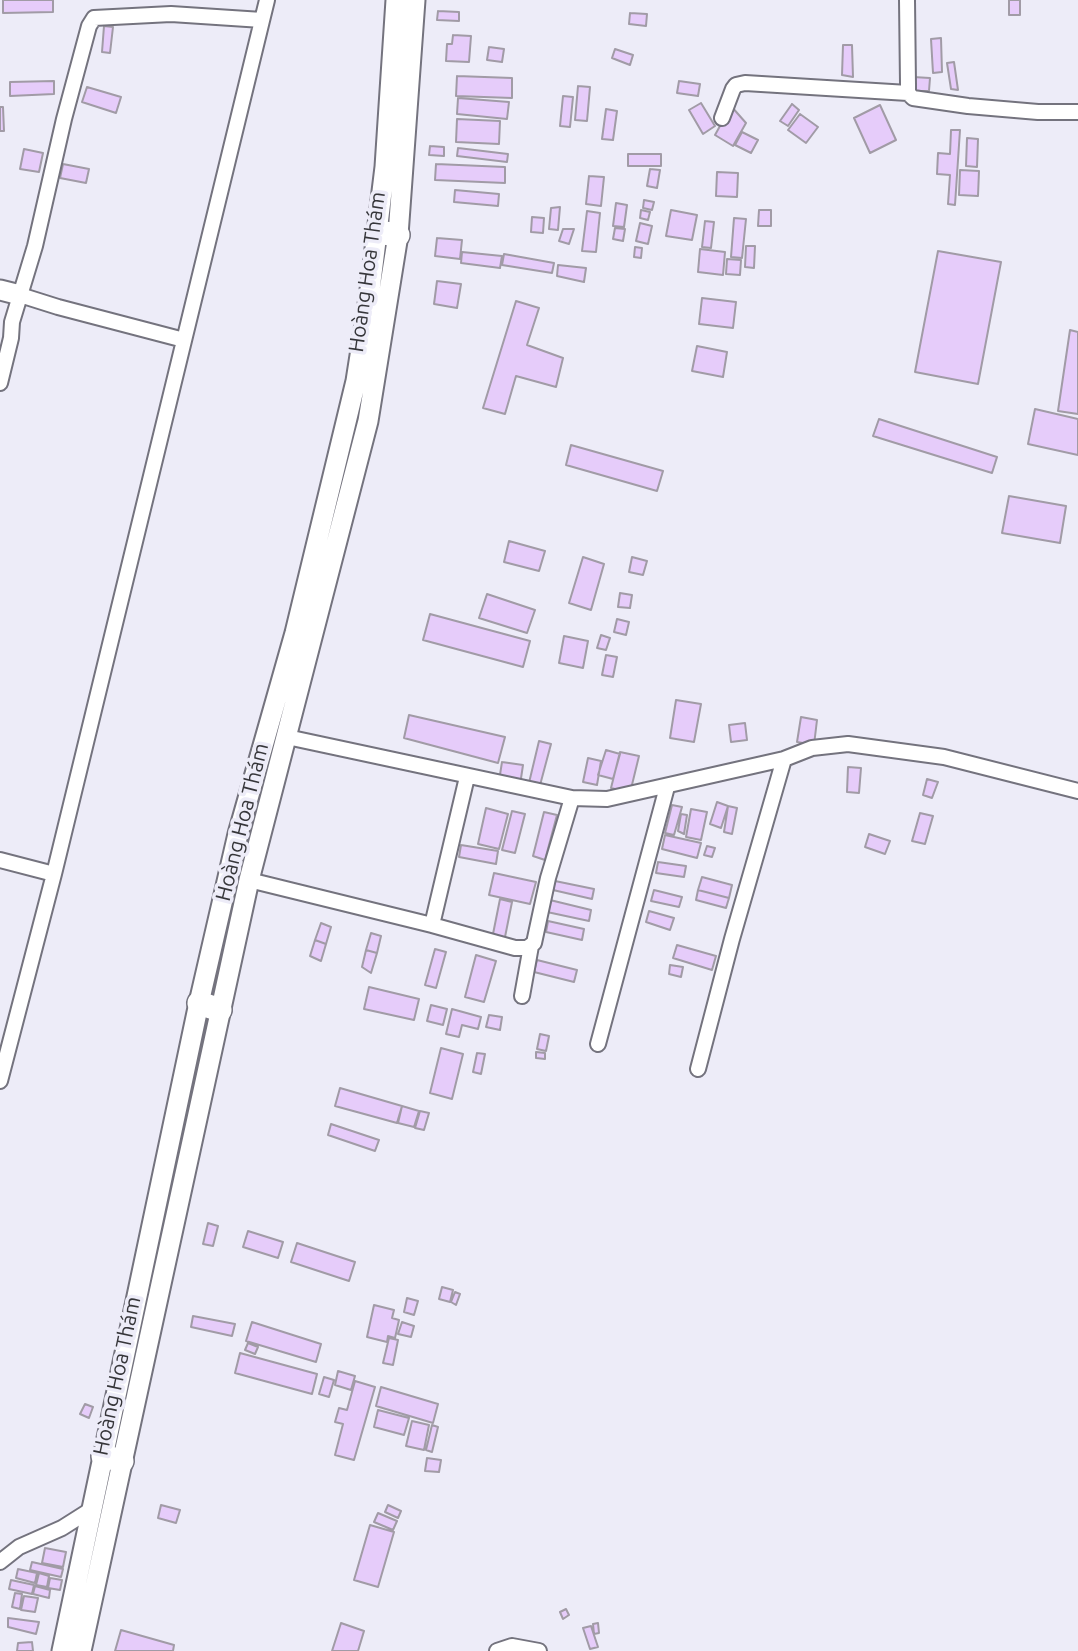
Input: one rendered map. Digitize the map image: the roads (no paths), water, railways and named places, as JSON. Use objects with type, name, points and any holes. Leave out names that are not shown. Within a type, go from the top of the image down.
[{"type":"main road","name":"Hoàng Hoa Thám","points":[[81,1651],[112,1459],[210,1007],[238,834],[295,633],[340,455],[388,233],[385,167],[396,0]]},
{"type":"main road","name":"Hoàng Hoa Thám","points":[[210,1007],[249,880],[368,421],[415,0]]},
{"type":"main road","points":[[0,290],[20,295]]},
{"type":"main road","name":"Hoàng Hoa Thám","points":[[62,1651],[92,1509],[112,1459]]},
{"type":"street","points":[[0,1081],[54,874],[267,0]]},
{"type":"street","points":[[907,0],[908,93]]},
{"type":"street","points":[[0,383],[11,338],[12,322],[35,246],[64,119],[89,26],[94,18],[171,14],[262,20]]},
{"type":"street","points":[[722,118],[733,89],[736,85],[745,83],[908,93],[913,98],[1038,113],[1078,112]]},
{"type":"street","points":[[20,295],[184,340]]},
{"type":"street","points":[[287,737],[572,798],[607,799],[784,759],[812,748],[848,744],[944,757],[1078,791]]},
{"type":"street","points":[[698,1069],[784,759]]},
{"type":"street","points":[[432,925],[467,777]]},
{"type":"street","points":[[598,1044],[667,787]]},
{"type":"street","points":[[522,996],[548,877],[572,798]]},
{"type":"street","points":[[0,860],[54,874]]},
{"type":"street","points":[[249,880],[515,948],[531,946]]},
{"type":"street","points":[[0,1562],[19,1548],[62,1528],[92,1509]]},
{"type":"street","points":[[498,1651],[512,1646],[539,1651]]}]
